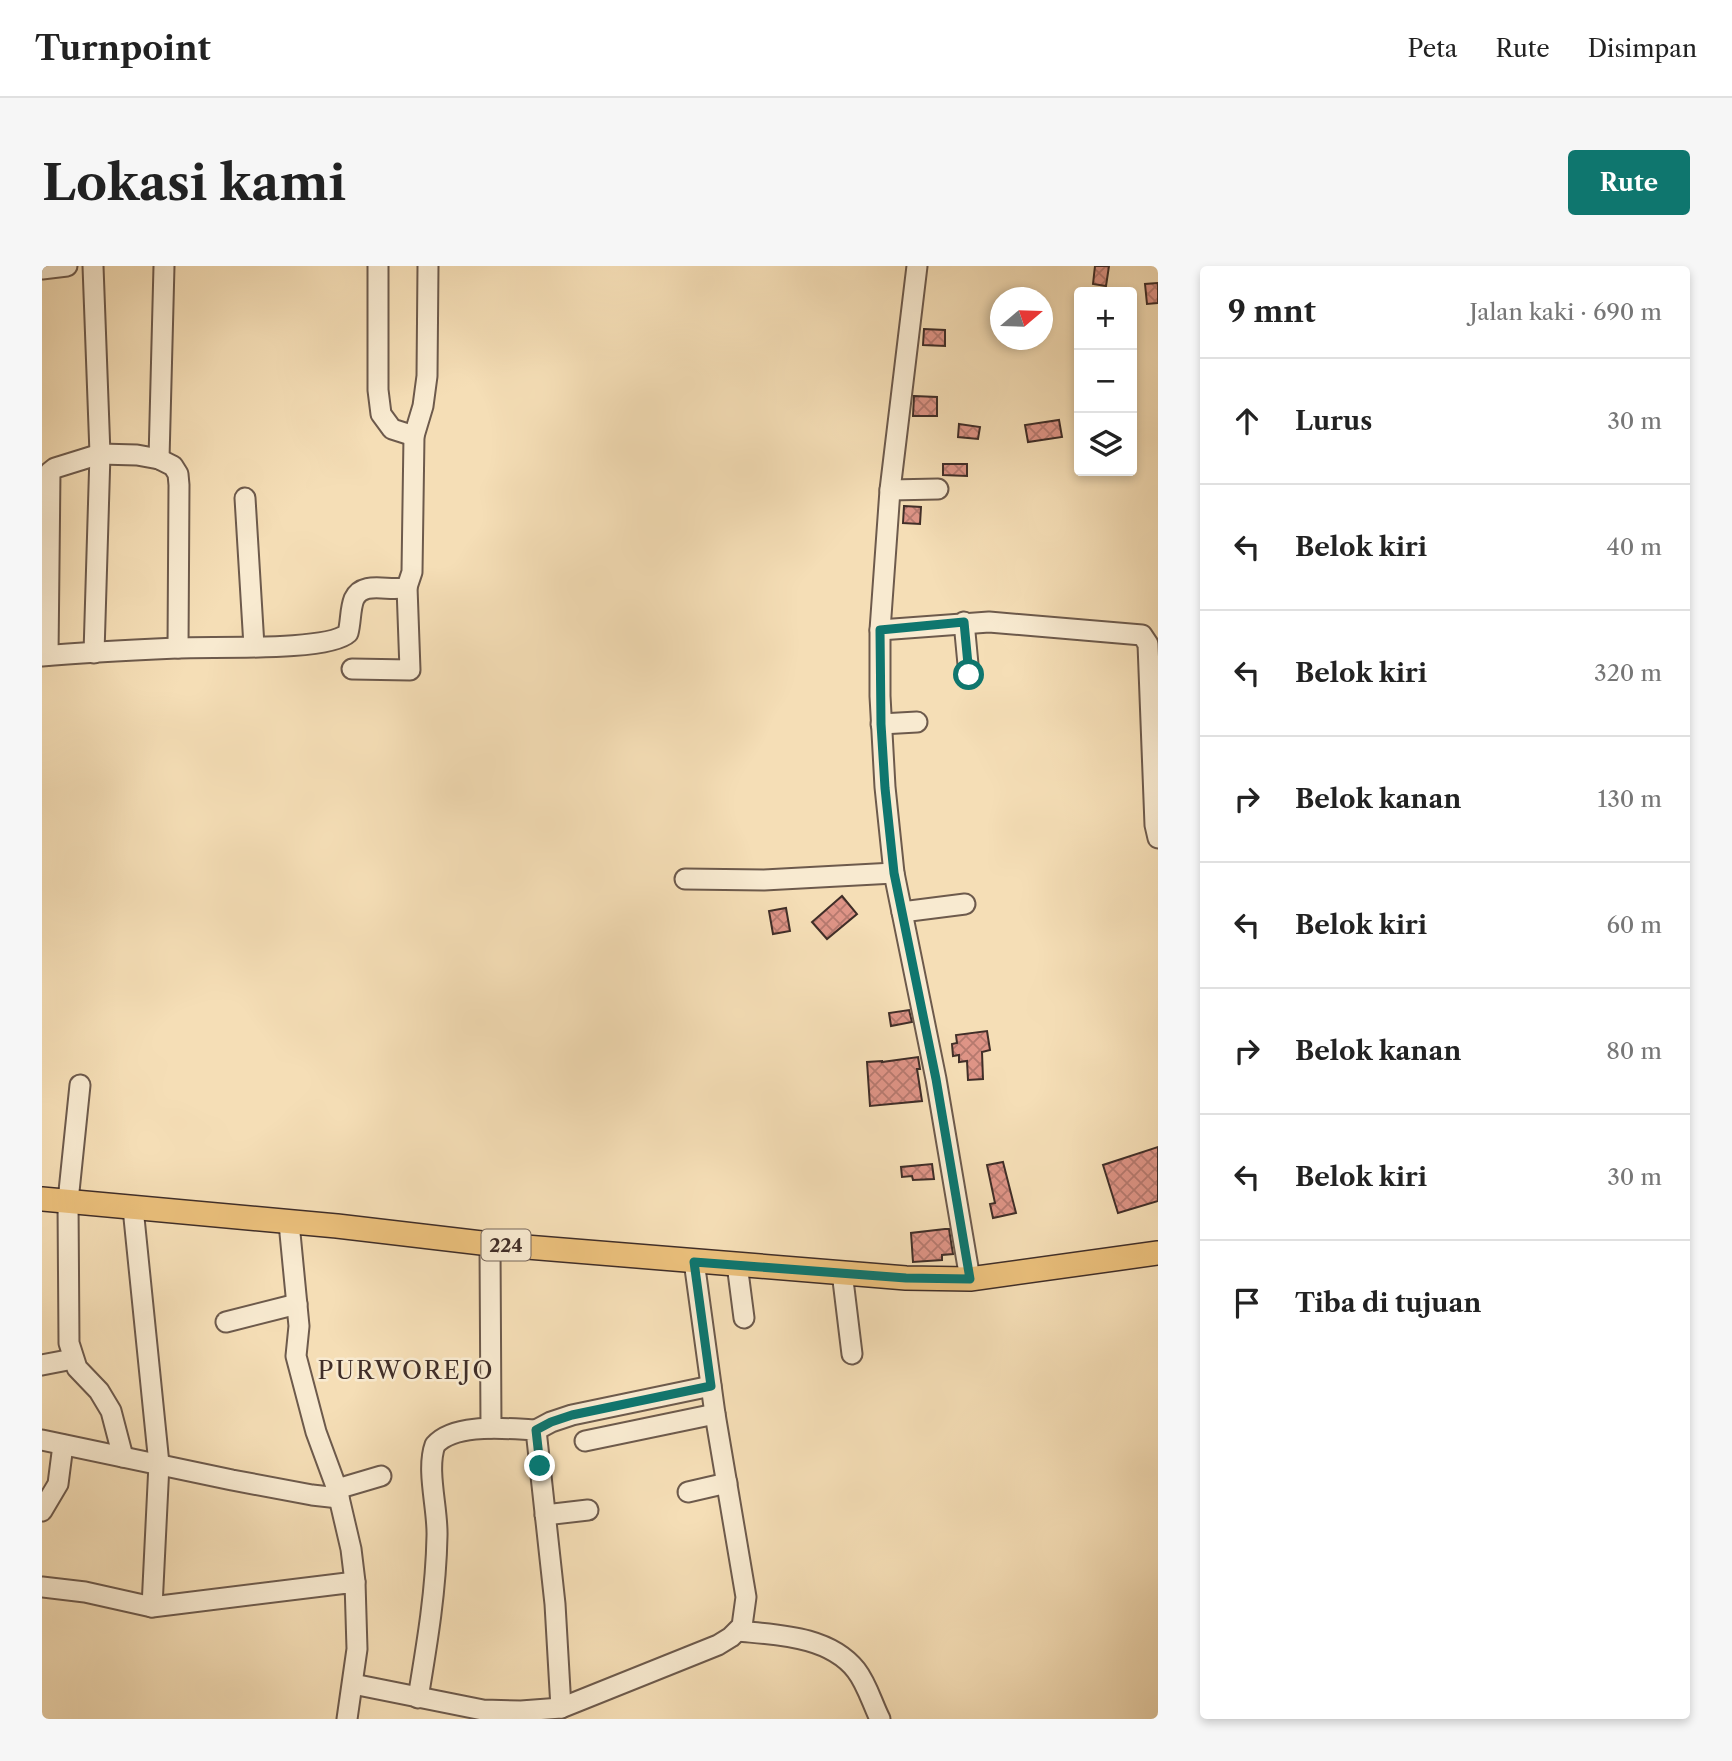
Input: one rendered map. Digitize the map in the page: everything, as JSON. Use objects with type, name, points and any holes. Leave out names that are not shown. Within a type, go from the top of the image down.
[{"type":"main road","name":"224","points":[[42,1199],[490,1244],[916,1279],[970,1279],[1158,1253]]},
{"type":"street","points":[[42,269],[67,266]]},
{"type":"street","points":[[93,266],[100,454],[94,653]]},
{"type":"street","points":[[159,459],[164,266]]},
{"type":"street","points":[[378,266],[378,390],[381,414],[392,429],[414,436]]},
{"type":"street","points":[[352,669],[410,670],[407,587],[412,572],[414,436],[425,396],[428,266]]},
{"type":"street","points":[[917,266],[890,490],[880,630],[881,724],[894,873],[938,1091],[970,1279]]},
{"type":"street","points":[[178,648],[179,478],[175,467],[159,459],[100,454],[55,468],[50,472],[45,656],[314,644],[340,639],[348,633],[352,608],[358,594],[368,588],[407,587]]},
{"type":"street","points":[[890,490],[938,489]]},
{"type":"street","points":[[245,498],[254,646]]},
{"type":"street","points":[[880,630],[964,622],[1002,622],[1054,629],[1136,633],[1144,637],[1148,647],[1155,825],[1158,838]]},
{"type":"street","points":[[964,622],[969,675]]},
{"type":"street","points":[[881,724],[917,722]]},
{"type":"street","points":[[685,879],[764,880],[894,873]]},
{"type":"street","points":[[902,912],[965,904]]},
{"type":"street","points":[[80,1085],[68,1201],[68,1326],[73,1359],[109,1406],[122,1457]]},
{"type":"street","points":[[133,1208],[159,1464],[152,1607]]},
{"type":"street","points":[[289,1223],[299,1326],[296,1356],[316,1432],[338,1493],[351,1549],[355,1582],[358,1622],[353,1684],[346,1719]]},
{"type":"street","points":[[490,1244],[491,1428]]},
{"type":"street","points":[[353,1684],[483,1710],[521,1712],[561,1708],[718,1645],[738,1631],[745,1616],[746,1597],[715,1415],[694,1262]]},
{"type":"street","points":[[737,1264],[744,1318]]},
{"type":"street","points":[[842,1272],[852,1354]]},
{"type":"street","points":[[226,1322],[297,1304]]},
{"type":"street","points":[[42,1365],[73,1359]]},
{"type":"street","points":[[418,1698],[435,1583],[437,1533],[433,1449],[439,1440],[448,1435],[491,1428],[536,1430],[572,1415],[711,1386]]},
{"type":"street","points":[[585,1441],[715,1415]]},
{"type":"street","points":[[536,1430],[555,1604],[561,1708]]},
{"type":"street","points":[[42,1440],[312,1495],[338,1493],[381,1476]]},
{"type":"street","points":[[42,1511],[58,1484],[63,1445]]},
{"type":"street","points":[[688,1492],[727,1483]]},
{"type":"street","points":[[545,1515],[588,1510]]},
{"type":"street","points":[[42,1587],[85,1592],[152,1607],[355,1582]]},
{"type":"street","points":[[738,1631],[813,1642],[839,1655],[859,1675],[880,1719]]},
{"type":"building","points":[[1095,266],[1109,266],[1106,286],[1093,284]]},
{"type":"building","points":[[1158,283],[1158,303],[1147,304],[1145,284]]},
{"type":"building","points":[[924,329],[945,330],[945,346],[923,345]]},
{"type":"building","points":[[914,396],[937,397],[937,416],[913,416]]},
{"type":"building","points":[[1059,420],[1062,437],[1028,442],[1025,425]]},
{"type":"building","points":[[959,424],[980,427],[978,439],[958,437]]},
{"type":"building","points":[[943,464],[967,464],[967,476],[943,475]]},
{"type":"building","points":[[904,506],[921,507],[920,524],[903,523]]},
{"type":"building","points":[[842,896],[857,914],[827,939],[812,922]]},
{"type":"building","points":[[786,908],[790,931],[773,934],[769,911]]},
{"type":"building","points":[[909,1010],[912,1022],[891,1026],[889,1013]]},
{"type":"building","points":[[987,1031],[990,1050],[982,1052],[983,1079],[968,1080],[967,1061],[959,1062],[959,1055],[953,1056],[952,1044],[957,1043],[956,1035]]},
{"type":"building","points":[[918,1057],[922,1101],[870,1106],[867,1062]]},
{"type":"building","points":[[1158,1147],[1158,1201],[1118,1213],[1103,1165]]},
{"type":"building","points":[[1003,1162],[1016,1213],[993,1218],[990,1204],[995,1203],[987,1165]]},
{"type":"building","points":[[932,1164],[934,1179],[913,1180],[912,1176],[902,1177],[901,1167]]},
{"type":"building","points":[[949,1229],[953,1254],[942,1255],[942,1260],[913,1262],[911,1233]]},
{"type":"district","name":"PURWOREJO","points":[[406,1370]]},
{"type":"route","points":[[540,1466],[536,1430],[551,1422],[572,1415],[711,1386],[694,1262],[906,1278],[970,1279],[936,1079],[894,873],[881,724],[880,630],[964,622],[969,675]]}]
